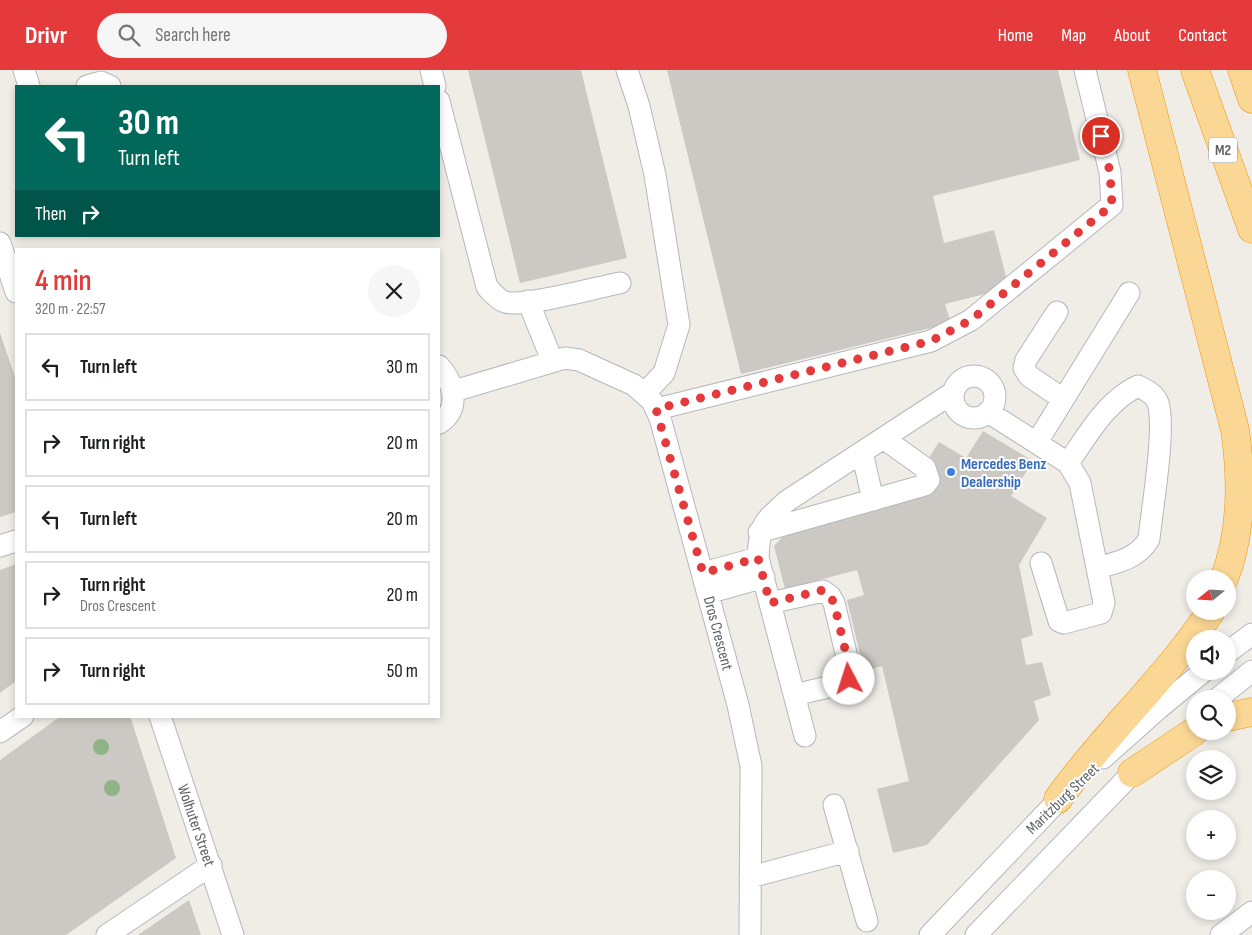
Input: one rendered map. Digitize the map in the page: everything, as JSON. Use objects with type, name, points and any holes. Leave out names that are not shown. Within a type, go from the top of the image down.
[{"type":"highway","points":[[1142,70],[1235,430],[1240,462],[1240,500],[1236,531],[1226,570]]},
{"type":"highway","name":"M2","points":[[1195,70],[1252,229]]},
{"type":"highway","points":[[1242,70],[1252,99]]},
{"type":"highway","points":[[1058,799],[1096,749],[1190,643],[1205,620]]},
{"type":"highway","points":[[1236,715],[1252,712]]},
{"type":"highway","points":[[1132,773],[1186,737]]},
{"type":"street","points":[[24,70],[29,85]]},
{"type":"street","points":[[431,70],[435,85]]},
{"type":"street","points":[[627,70],[639,106],[655,175],[679,325],[664,373],[651,401]]},
{"type":"street","points":[[454,391],[552,360],[565,358],[579,360],[651,401],[931,341],[971,320],[1112,205],[1110,172],[1084,70]]},
{"type":"street","points":[[90,85],[101,82],[108,85]]},
{"type":"street","points":[[440,105],[487,287],[505,302],[528,302],[620,283]]},
{"type":"street","points":[[0,243],[10,288]]},
{"type":"street","points":[[1037,442],[1130,293]]},
{"type":"street","points":[[528,302],[552,360]]},
{"type":"street","points":[[1057,312],[1026,360],[1024,368],[1029,376],[1064,400]]},
{"type":"street","points":[[440,367],[449,376],[454,391],[452,407],[440,422]]},
{"type":"street","points":[[805,736],[761,568],[759,532],[767,519],[787,501],[954,392],[963,379],[971,376],[988,380],[995,396],[993,405],[988,412],[980,417],[972,418],[963,414],[955,404],[954,392]]},
{"type":"street","points":[[1068,463],[1109,407],[1124,393],[1138,386],[1149,391],[1158,402],[1160,426],[1149,539],[1142,551],[1127,559],[1097,568]]},
{"type":"street","name":"Dros Crescent","points":[[651,401],[703,573],[738,705],[751,766],[750,935]]},
{"type":"street","points":[[988,412],[1068,463],[1080,483],[1104,603],[1101,613],[1064,623],[1057,618],[1041,563]]},
{"type":"street","points":[[759,532],[925,486],[929,480],[929,474],[919,464],[883,438]]},
{"type":"street","points":[[862,452],[873,500]]},
{"type":"street","points":[[0,546],[15,541]]},
{"type":"street","points":[[703,573],[761,568]]},
{"type":"street","points":[[708,593],[761,568]]},
{"type":"street","points":[[770,603],[823,590],[834,603],[850,670],[849,679],[841,684],[794,695]]},
{"type":"street","points":[[1236,646],[1252,634]]},
{"type":"street","points":[[1228,690],[1252,671]]},
{"type":"street","name":"Maritzburg Street","points":[[930,935],[1058,799],[1158,708],[1193,680]]},
{"type":"street","points":[[0,732],[20,718]]},
{"type":"street","name":"Wolhuter Street","points":[[161,718],[233,935]]},
{"type":"street","name":"Maritzburg Street","points":[[976,935],[1132,773],[1186,725]]},
{"type":"street","points":[[834,805],[867,921]]},
{"type":"street","points":[[750,877],[848,851]]},
{"type":"street","points":[[107,935],[211,865]]},
{"type":"street","points":[[1220,935],[1252,912]]},
{"type":"building","points":[[468,70],[581,70],[627,258],[520,283]]},
{"type":"building","points":[[667,70],[1058,70],[1080,160],[933,196],[944,243],[994,230],[1009,288],[945,304],[951,323],[741,374]]},
{"type":"building","points":[[0,333],[15,377],[15,512],[0,517]]},
{"type":"building","points":[[983,431],[1033,461],[1011,496],[1047,518],[1019,565],[1033,635],[1021,639],[1026,665],[1042,662],[1051,695],[1034,701],[1039,720],[927,845],[893,853],[877,789],[909,781],[882,666],[864,671],[847,600],[864,595],[857,570],[785,589],[774,546],[789,530],[916,478],[939,442],[966,458]]},
{"type":"building","points":[[15,564],[15,682],[0,693],[0,570]]},
{"type":"building","points":[[58,718],[131,718],[176,858],[66,935],[0,935],[0,760]]},
{"type":"building","points":[[189,900],[201,935],[138,935]]},
{"type":"place","name":"Mercedes Benz Dealership","points":[[951,472]]},
{"type":"route","points":[[849,679],[850,670],[834,603],[823,590],[770,603],[758,558],[703,573],[656,409],[931,341],[971,320],[1112,205],[1110,172],[1101,136]]}]
